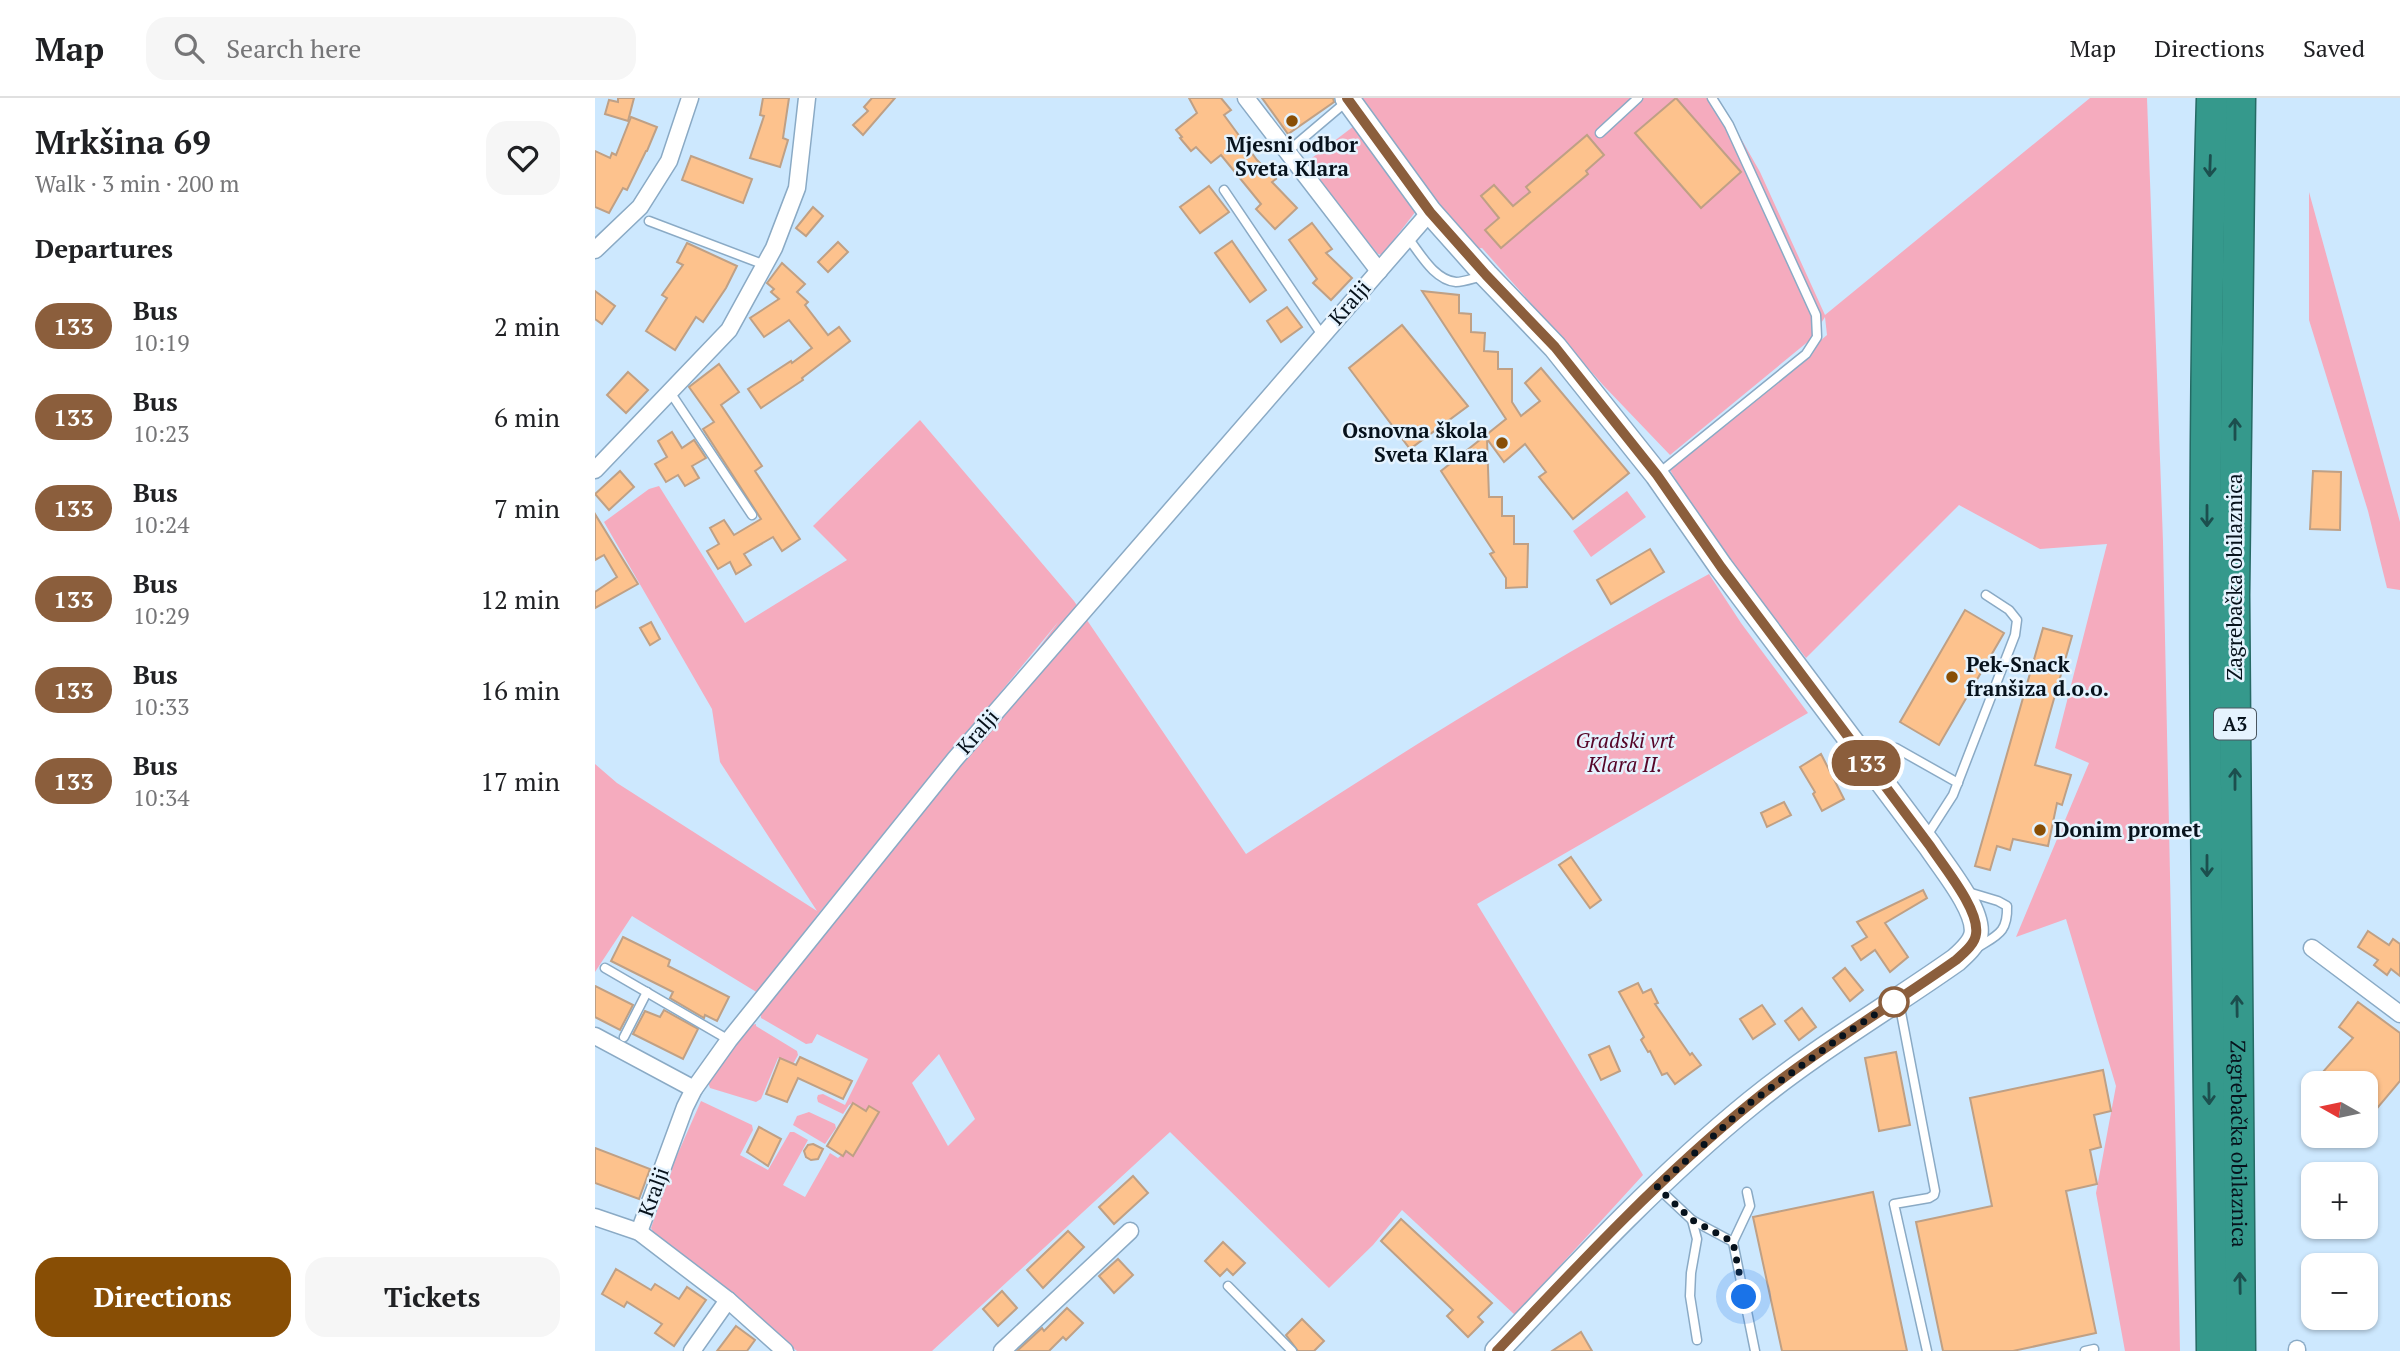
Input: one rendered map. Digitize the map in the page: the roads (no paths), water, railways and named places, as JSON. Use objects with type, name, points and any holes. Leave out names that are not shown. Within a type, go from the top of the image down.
[{"type":"highway","name":"Zagrebačka obilaznica","points":[[2212,98],[2206,595],[2212,1351]]},
{"type":"highway","name":"Zagrebačka obilaznica","points":[[2240,98],[2234,595],[2240,1351]]},
{"type":"street","points":[[595,250],[640,207],[669,161],[690,98]]},
{"type":"street","points":[[595,470],[729,330],[774,248],[797,188],[807,98]]},
{"type":"street","name":"Kralji","points":[[1246,98],[1379,271]]},
{"type":"street","points":[[1347,99],[1430,212],[1555,347],[1657,475],[1729,578],[1960,890],[1972,913],[1976,936],[1956,960],[1845,1034],[1759,1097],[1657,1187],[1497,1351]]},
{"type":"street","name":"Kralji","points":[[639,1232],[685,1107],[694,1089],[729,1040],[955,759],[1430,212]]},
{"type":"street","points":[[2312,948],[2400,1014]]},
{"type":"street","points":[[595,1036],[694,1089]]},
{"type":"street","points":[[595,1217],[639,1232],[728,1300],[785,1351]]},
{"type":"street","points":[[1002,1351],[1130,1231]]},
{"type":"street","points":[[692,1351],[728,1300]]},
{"type":"lane","points":[[1600,133],[1638,98]]},
{"type":"lane","points":[[1657,475],[1806,354],[1817,337],[1816,315],[1729,125],[1712,98]]},
{"type":"lane","points":[[1287,152],[1347,99]]},
{"type":"lane","points":[[1224,190],[1322,335]]},
{"type":"lane","points":[[649,221],[765,265]]},
{"type":"lane","points":[[1408,238],[1437,275],[1446,280],[1458,282],[1486,275]]},
{"type":"lane","points":[[670,392],[752,515]]},
{"type":"lane","points":[[1924,839],[1953,795],[2015,635],[2017,620],[2009,610],[1986,595]]},
{"type":"lane","points":[[1896,748],[1958,783]]},
{"type":"lane","points":[[1956,960],[2002,932],[2008,919],[2007,906],[1960,890]]},
{"type":"lane","points":[[605,968],[729,1040]]},
{"type":"lane","points":[[624,1037],[647,992]]},
{"type":"lane","points":[[1899,999],[1935,1191],[1929,1199],[1894,1204],[1927,1351]]},
{"type":"lane","points":[[1657,1187],[1692,1220],[1733,1242]]},
{"type":"lane","points":[[1747,1192],[1750,1206],[1733,1242],[1755,1351]]},
{"type":"lane","points":[[1692,1220],[1697,1239],[1690,1296],[1697,1340]]},
{"type":"lane","points":[[1228,1286],[1292,1351]]},
{"type":"place","name":"Mjesni odbor Sveta Klara","points":[[1292,121]]},
{"type":"place","name":"Osnovna škola Sveta Klara","points":[[1502,443]]},
{"type":"place","name":"Pek-Snack franšiza d.o.o.","points":[[1952,677]]},
{"type":"place","name":"Donim promet","points":[[2040,830]]},
{"type":"park label","name":"Gradski vrt Klara II.","points":[[1625,753]]}]
